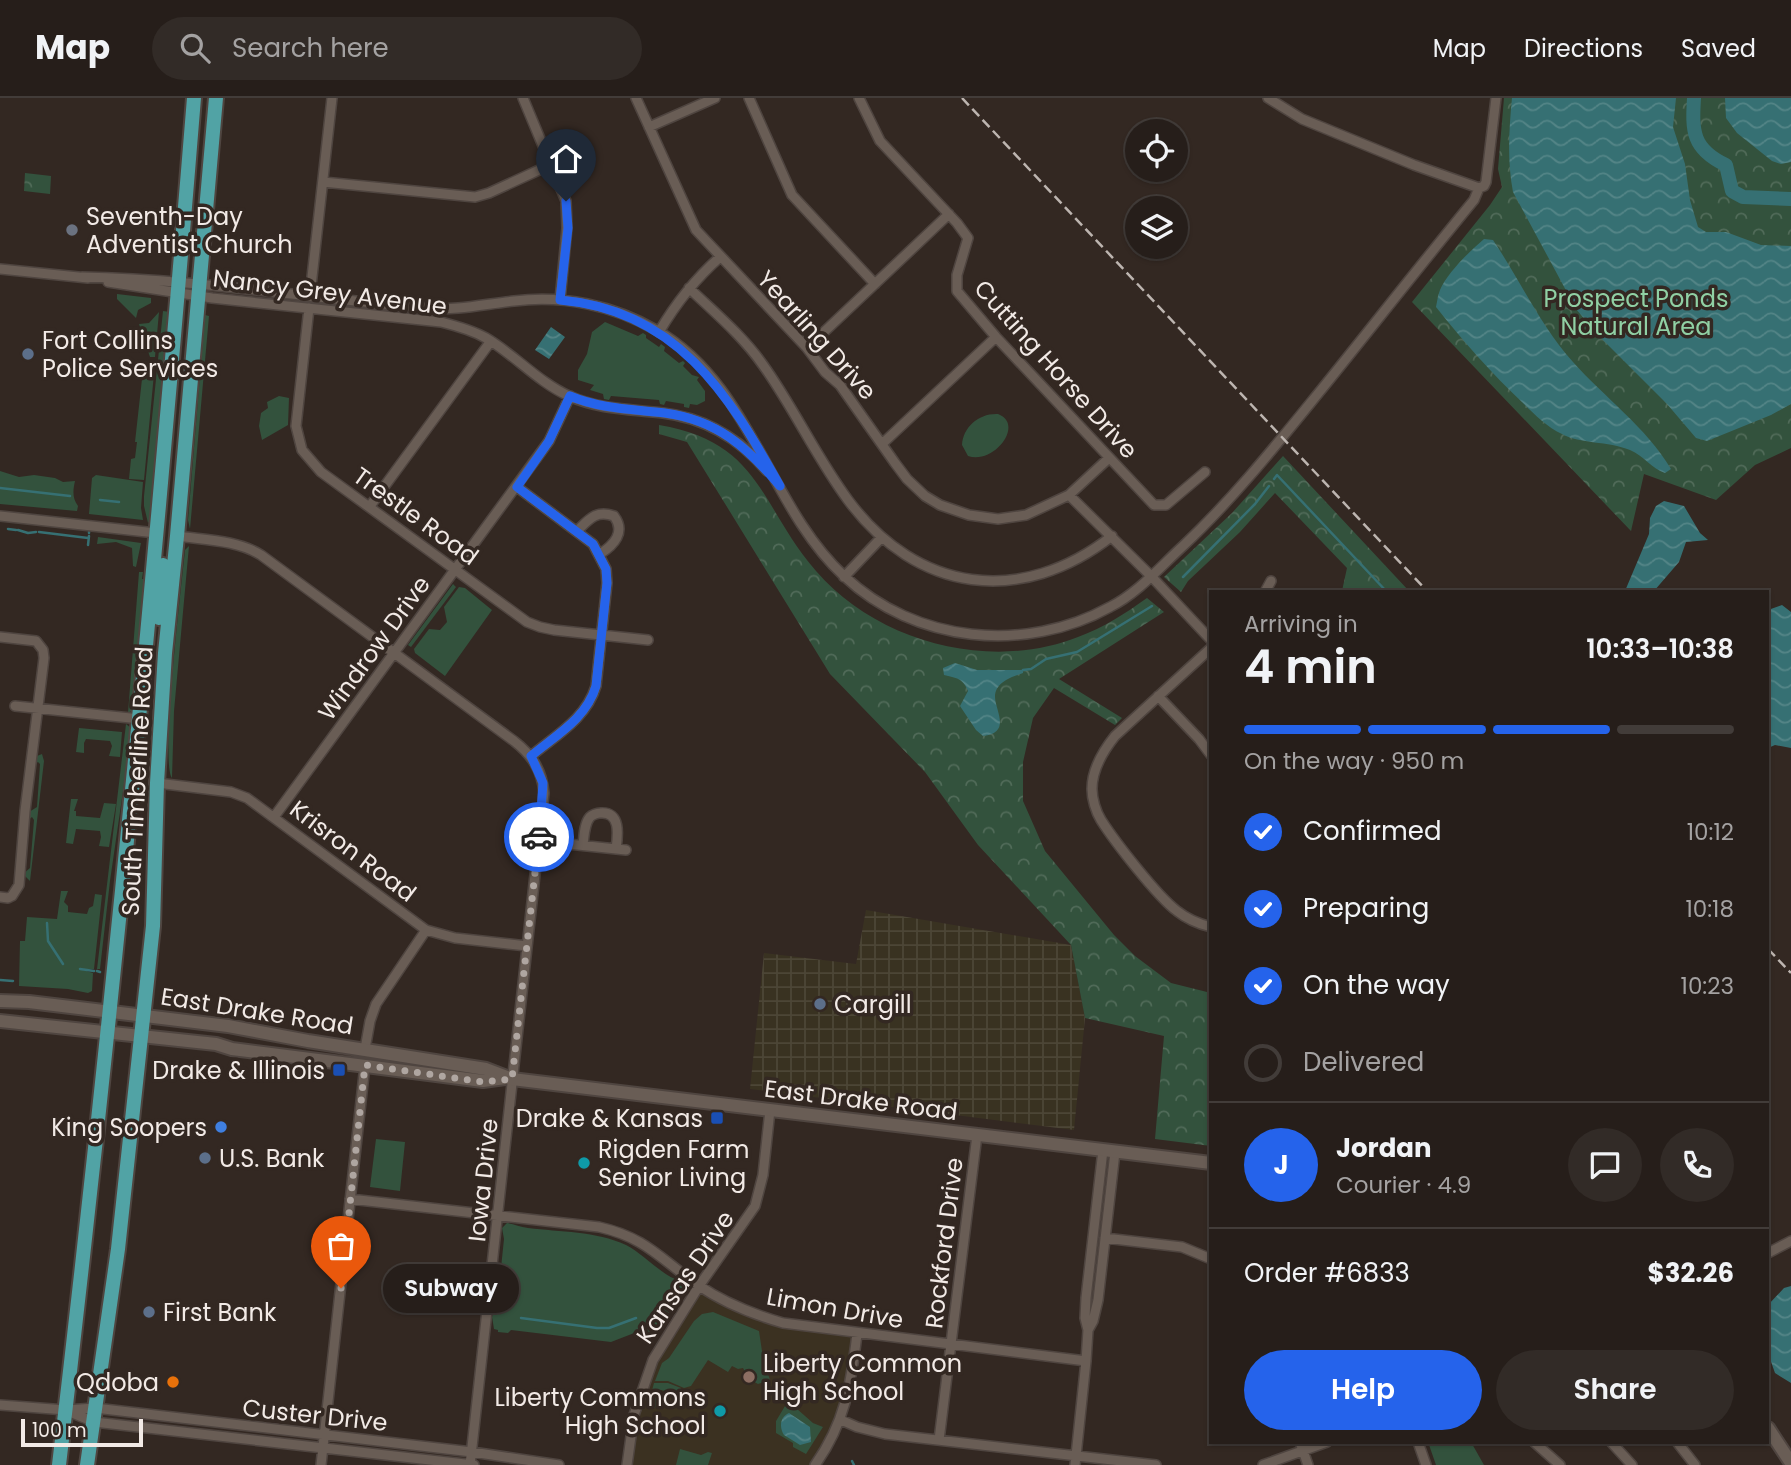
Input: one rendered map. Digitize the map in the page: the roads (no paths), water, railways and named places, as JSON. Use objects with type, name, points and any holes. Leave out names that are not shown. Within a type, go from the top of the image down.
[{"type":"main road","name":"South Timberline Road","points":[[59,1465],[140,719],[194,98]]},
{"type":"main road","points":[[206,98],[207,113],[212,126]]},
{"type":"main road","name":"South Timberline Road","points":[[87,1465],[118,1248],[155,902],[157,783],[165,653],[216,98]]},
{"type":"main road","points":[[165,429],[170,466],[166,525],[168,531],[177,536]]},
{"type":"main road","points":[[156,533],[162,535],[164,541],[159,631],[165,653]]},
{"type":"main road","name":"East Drake Road","points":[[0,1001],[29,1002],[228,1026],[486,1069],[509,1078],[1209,1163]]},
{"type":"main road","name":"East Drake Road","points":[[0,1021],[142,1036],[483,1082],[509,1078]]},
{"type":"main road","points":[[365,1065],[371,1058],[420,1064],[453,1064]]},
{"type":"main road","points":[[1769,1430],[1791,1463]]},
{"type":"street","points":[[310,295],[332,98]]},
{"type":"street","points":[[523,98],[564,191],[568,215],[560,300]]},
{"type":"street","name":"Yearling Drive","points":[[636,98],[696,230],[807,348],[825,372],[840,385],[907,479],[925,496],[940,505],[969,515],[998,519],[1026,515],[1069,495],[1110,458]]},
{"type":"street","points":[[649,127],[715,98]]},
{"type":"street","points":[[749,98],[792,195],[875,284]]},
{"type":"street","name":"Cutting Horse Drive","points":[[859,98],[880,141],[968,238],[957,275],[957,291],[996,337],[1154,505],[1166,505],[1205,472]]},
{"type":"street","points":[[1268,98],[1302,119],[1467,186],[1479,188]]},
{"type":"street","name":"Nancy Grey Avenue","points":[[199,290],[310,295],[439,309],[526,299],[560,300],[619,312],[659,332],[694,360],[726,397],[818,548],[844,577],[884,606],[925,625],[962,634],[1005,636],[1045,631],[1083,620],[1130,595],[1216,514],[1256,470],[1474,201],[1479,188],[1486,182],[1496,98]]},
{"type":"street","points":[[323,182],[475,197],[552,164]]},
{"type":"street","points":[[807,348],[949,214]]},
{"type":"street","points":[[659,332],[675,305],[720,257]]},
{"type":"street","name":"Nancy Grey Avenue","points":[[0,269],[178,287],[309,308],[441,322],[470,330],[491,341],[553,387],[570,396],[598,406],[680,416],[705,424],[744,447],[780,486]]},
{"type":"street","points":[[689,288],[762,363],[847,499],[881,538],[915,561],[951,576],[986,582],[1020,580],[1052,572],[1088,554],[1112,536]]},
{"type":"street","name":"Trestle Road","points":[[309,308],[296,414],[303,450],[321,472],[527,622],[540,627],[648,640]]},
{"type":"street","points":[[882,444],[996,337]]},
{"type":"street","points":[[370,506],[491,341]]},
{"type":"street","name":"Windrow Drive","points":[[274,817],[517,487],[549,441],[570,396]]},
{"type":"street","points":[[177,536],[251,548],[395,652],[531,756],[575,721],[592,700],[596,686],[607,583],[606,569],[593,544],[578,530],[517,487]]},
{"type":"street","points":[[1069,495],[1209,638]]},
{"type":"street","points":[[578,530],[598,513],[614,516],[619,523],[619,535],[600,554]]},
{"type":"street","points":[[0,516],[156,533]]},
{"type":"street","points":[[844,577],[881,538]]},
{"type":"street","points":[[1266,590],[1271,581]]},
{"type":"street","points":[[0,637],[36,642],[43,650],[19,885],[8,898],[0,897]]},
{"type":"street","points":[[1209,650],[1115,736],[1104,750],[1093,777],[1092,791],[1100,819],[1175,910],[1192,921],[1209,926]]},
{"type":"street","points":[[1158,696],[1209,752]]},
{"type":"street","points":[[15,706],[140,719]]},
{"type":"street","name":"Iowa Drive","points":[[472,1465],[499,1217],[509,1078],[544,793],[540,773],[531,756]]},
{"type":"street","name":"Krisron Road","points":[[157,783],[231,792],[247,798],[426,930],[455,939],[527,946]]},
{"type":"street","points":[[539,841],[621,849],[616,820],[601,813],[590,817],[583,845]]},
{"type":"street","points":[[365,1049],[376,1004],[426,930]]},
{"type":"street","points":[[321,1465],[365,1065]]},
{"type":"street","name":"Kansas Drive","points":[[628,1465],[634,1415],[647,1374],[663,1342],[699,1286],[755,1206],[763,1175],[769,1110]]},
{"type":"street","name":"Rockford Drive","points":[[939,1440],[977,1135]]},
{"type":"street","points":[[1088,1330],[1098,1300],[1105,1238],[1109,1151]]},
{"type":"street","points":[[1075,1460],[1086,1361],[1086,1298],[1109,1151]]},
{"type":"street","name":"Limon Drive","points":[[350,1199],[615,1231],[646,1244],[720,1299],[761,1317],[805,1327],[1086,1361]]},
{"type":"street","points":[[1105,1238],[1182,1247],[1209,1258]]},
{"type":"street","points":[[1769,1252],[1791,1241]]},
{"type":"street","points":[[815,1465],[841,1420],[852,1380],[857,1334]]},
{"type":"street","name":"Custer Drive","points":[[0,1405],[66,1410],[323,1449],[472,1465]]},
{"type":"street","name":"Custer Drive","points":[[94,1415],[472,1451],[559,1465]]},
{"type":"street","points":[[841,1420],[873,1432],[1075,1460],[1156,1465]]},
{"type":"street","points":[[1419,1444],[1426,1465]]},
{"type":"street","points":[[1536,1444],[1560,1465]]},
{"type":"street","points":[[1613,1444],[1632,1465]]},
{"type":"street","points":[[1679,1444],[1695,1465]]},
{"type":"street","points":[[1263,1465],[1301,1446],[1308,1465]]},
{"type":"water","points":[[1512,98],[1676,98],[1673,127],[1685,164],[1690,200],[1698,227],[1706,232],[1726,232],[1761,245],[1791,246],[1791,404],[1707,441],[1696,438],[1667,404],[1598,335],[1576,309],[1513,192],[1509,145]]},
{"type":"water","points":[[1725,98],[1791,98],[1791,162],[1781,164],[1772,161],[1737,133],[1726,118]]},
{"type":"water","points":[[1484,239],[1493,240],[1561,348],[1650,439],[1671,469],[1665,473],[1630,450],[1569,437],[1551,428],[1501,381],[1446,320],[1436,307],[1443,283]]},
{"type":"water","points":[[551,327],[565,337],[549,359],[535,350]]},
{"type":"water","points":[[1664,501],[1684,506],[1700,533],[1708,540],[1686,542],[1679,562],[1655,590],[1625,590],[1649,534],[1650,518],[1656,506]]},
{"type":"water","points":[[1782,605],[1791,612],[1791,748],[1775,745],[1769,748],[1769,610]]},
{"type":"water","points":[[955,663],[977,670],[1023,670],[1023,673],[998,687],[995,697],[1000,726],[992,734],[983,736],[976,730],[960,706],[968,691],[961,681],[944,675],[943,668]]},
{"type":"water","points":[[1791,1286],[1791,1383],[1775,1373],[1769,1356],[1769,1304],[1784,1288]]},
{"type":"water","points":[[789,1413],[810,1427],[811,1442],[800,1445],[784,1435],[781,1422]]},
{"type":"waterway","points":[[1694,98],[1696,138],[1706,152],[1726,165],[1732,191],[1743,197],[1791,199]]},
{"type":"waterway","points":[[1274,479],[1277,475],[1385,590]]},
{"type":"waterway","points":[[1183,577],[1255,504],[1269,486]]},
{"type":"waterway","points":[[0,488],[70,496]]},
{"type":"waterway","points":[[100,500],[119,502]]},
{"type":"waterway","points":[[8,529],[16,530]]},
{"type":"waterway","points":[[18,530],[36,532]]},
{"type":"waterway","points":[[39,532],[88,538]]},
{"type":"waterway","points":[[88,545],[89,536]]},
{"type":"waterway","points":[[1023,670],[1031,669],[1046,659],[1077,652],[1152,606]]},
{"type":"waterway","points":[[47,923],[48,941],[63,964]]},
{"type":"waterway","points":[[80,969],[94,971]]},
{"type":"waterway","points":[[0,980],[13,981]]},
{"type":"waterway","points":[[521,1318],[597,1328],[609,1328],[636,1318]]},
{"type":"waterway","points":[[852,1461],[854,1465]]},
{"type":"railway","points":[[962,98],[1426,590]]},
{"type":"railway","points":[[1769,950],[1791,973]]},
{"type":"place","name":"Seventh-Day Adventist Church","points":[[72,230]]},
{"type":"place","name":"Fort Collins Police Services","points":[[28,354]]},
{"type":"place","name":"Cargill","points":[[820,1004]]},
{"type":"place","name":"Drake & Illinois","points":[[339,1070]]},
{"type":"place","name":"Drake & Kansas","points":[[717,1118]]},
{"type":"place","name":"King Soopers","points":[[221,1127]]},
{"type":"place","name":"U.S. Bank","points":[[205,1158]]},
{"type":"place","name":"Rigden Farm Senior Living","points":[[584,1163]]},
{"type":"place","name":"Subway","points":[[341,1288]]},
{"type":"place","name":"First Bank","points":[[149,1312]]},
{"type":"place","name":"Liberty Common High School","points":[[749,1377]]},
{"type":"place","name":"Qdoba","points":[[173,1382]]},
{"type":"place","name":"Liberty Commons High School","points":[[720,1411]]},
{"type":"park label","name":"Prospect Ponds Natural Area","points":[[1636,312]]}]
